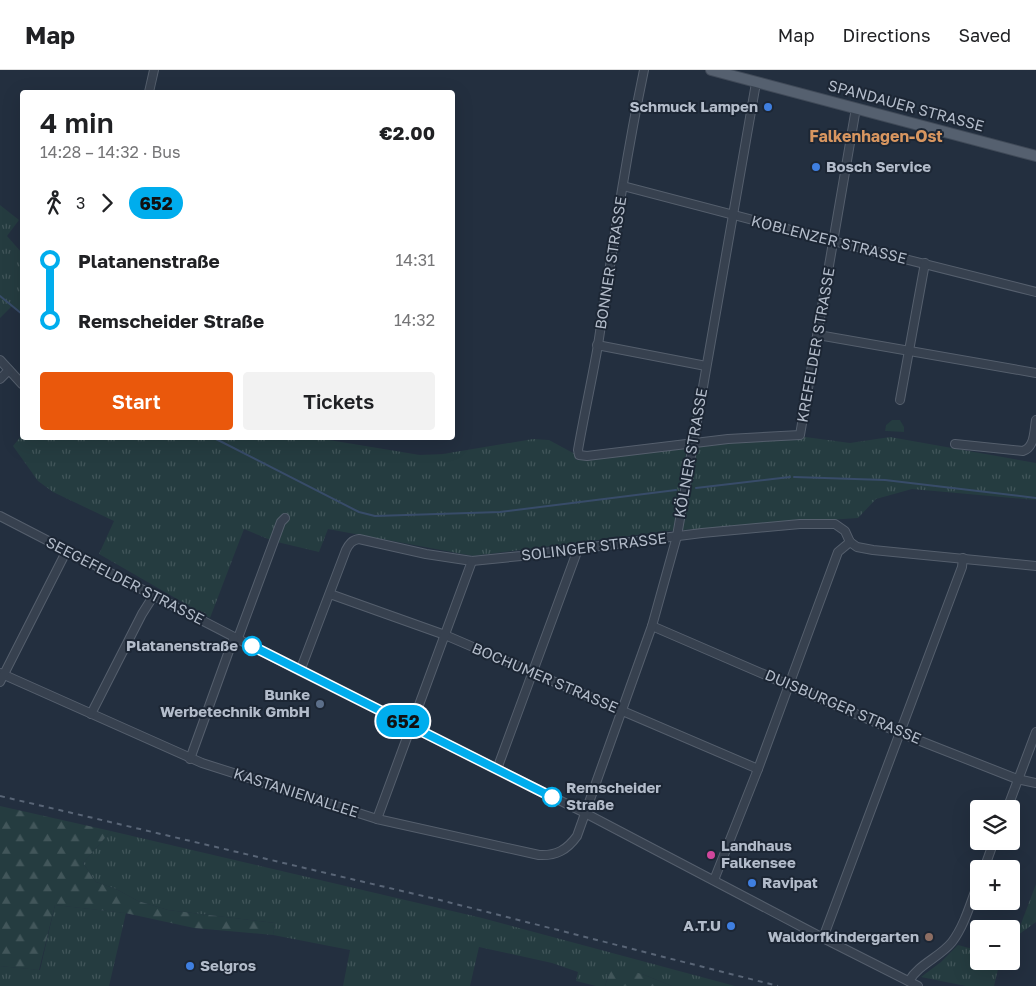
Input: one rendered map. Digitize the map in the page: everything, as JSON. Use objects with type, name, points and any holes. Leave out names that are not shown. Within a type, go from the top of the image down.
[{"type":"main road","name":"SPANDAUER STRASSE","points":[[711,70],[1036,156]]},
{"type":"street","points":[[149,90],[154,70]]},
{"type":"street","name":"BONNER STRASSE","points":[[644,70],[623,186],[598,345],[578,450],[579,455],[694,442]]},
{"type":"street","name":"KÖLNER STRASSE","points":[[585,813],[652,626],[677,536],[756,83]]},
{"type":"street","name":"KREFELDER STRASSE","points":[[694,442],[768,435],[800,435],[856,108]]},
{"type":"street","name":"KOBLENZER STRASSE","points":[[623,186],[833,242],[925,263],[1036,292]]},
{"type":"street","points":[[900,400],[925,263]]},
{"type":"street","points":[[818,335],[1036,373]]},
{"type":"street","points":[[598,345],[706,366]]},
{"type":"street","points":[[0,360],[20,382]]},
{"type":"street","points":[[0,379],[9,370]]},
{"type":"street","points":[[955,444],[1028,450],[1032,444],[1036,420]]},
{"type":"street","name":"SEEGEFELDER STRASSE","points":[[0,516],[300,671],[585,813],[918,986]]},
{"type":"street","points":[[190,758],[281,522],[285,518]]},
{"type":"street","name":"SOLINGER STRASSE","points":[[330,594],[346,550],[350,543],[359,539],[426,554],[472,561],[754,528],[835,524],[845,531],[850,542]]},
{"type":"street","points":[[714,880],[758,769],[838,552],[850,542],[857,547],[873,550],[1036,566]]},
{"type":"street","points":[[496,769],[578,549]]},
{"type":"street","points":[[1,676],[67,550]]},
{"type":"street","points":[[823,938],[962,567],[963,558]]},
{"type":"street","points":[[377,819],[472,561]]},
{"type":"street","points":[[300,671],[330,594]]},
{"type":"street","name":"BOCHUMER STRASSE","points":[[330,594],[445,635],[533,671],[758,769]]},
{"type":"street","points":[[91,714],[142,614],[154,595]]},
{"type":"street","name":"DUISBURGER STRASSE","points":[[652,626],[900,732],[1017,779],[1036,783]]},
{"type":"street","name":"KASTANIENALLEE","points":[[1,676],[190,758],[377,819],[547,856],[565,850],[572,843],[577,836],[585,813]]},
{"type":"street","points":[[1010,800],[1036,732]]},
{"type":"street","points":[[909,981],[920,968],[952,942],[960,929],[970,904]]},
{"type":"green space","points":[[0,205],[19,220],[7,236],[20,251],[20,311],[12,306],[0,318]]},
{"type":"green space","points":[[892,420],[900,420],[904,427],[904,432],[885,431],[886,425]]},
{"type":"green space","points":[[798,436],[850,443],[890,437],[1036,463],[1036,500],[912,489],[876,499],[858,518],[668,531],[473,556],[328,529],[319,552],[273,541],[244,529],[210,618],[99,554],[114,521],[53,492],[38,481],[13,446],[20,437],[20,440],[329,440],[420,455],[443,454],[533,439],[549,440],[575,454],[576,460]]},
{"type":"green space","points":[[0,806],[111,831],[83,863],[96,882],[116,889],[138,901],[168,910],[275,923],[273,935],[194,928],[125,913],[55,905],[39,970],[0,966]]},
{"type":"green space","points":[[111,831],[482,918],[735,986],[672,986],[642,974],[602,973],[609,974],[605,986],[596,986],[576,981],[578,972],[552,963],[479,947],[470,986],[343,986],[350,950],[273,935],[275,923],[168,910],[138,901],[116,889],[96,882],[83,863]]},
{"type":"green space","points":[[1036,884],[1036,922],[1020,934],[1020,926]]},
{"type":"green space","points":[[55,905],[126,913],[109,986],[0,986],[0,966],[40,970]]},
{"type":"green space","points":[[958,945],[970,948],[970,970],[998,970],[994,986],[966,986],[921,977],[941,962]]},
{"type":"green space","points":[[606,965],[642,974],[672,986],[605,986],[609,974],[601,974]]},
{"type":"waterway","points":[[0,296],[20,312]]},
{"type":"waterway","points":[[218,440],[359,512],[375,516],[500,512],[676,490]]},
{"type":"waterway","points":[[696,488],[790,477]]},
{"type":"waterway","points":[[794,477],[885,480],[1036,498]]},
{"type":"railway","points":[[0,796],[436,899],[778,986]]},
{"type":"bus line","name":"652","points":[[252,646],[552,797]]},
{"type":"place","name":"Schmuck Lampen","points":[[768,107]]},
{"type":"place","name":"Bosch Service","points":[[816,167]]},
{"type":"place","name":"Platanenstraße","points":[[252,646]]},
{"type":"place","name":"Bunke Werbetechnik GmbH","points":[[320,704]]},
{"type":"place","name":"Remscheider Straße","points":[[552,797]]},
{"type":"place","name":"Landhaus Falkensee","points":[[711,855]]},
{"type":"place","name":"Ravipat","points":[[752,883]]},
{"type":"place","name":"A.T.U","points":[[731,926]]},
{"type":"place","name":"Waldorfkindergarten","points":[[929,937]]},
{"type":"place","name":"Selgros","points":[[190,966]]},
{"type":"district","name":"Falkenhagen-Ost","points":[[876,136]]}]
